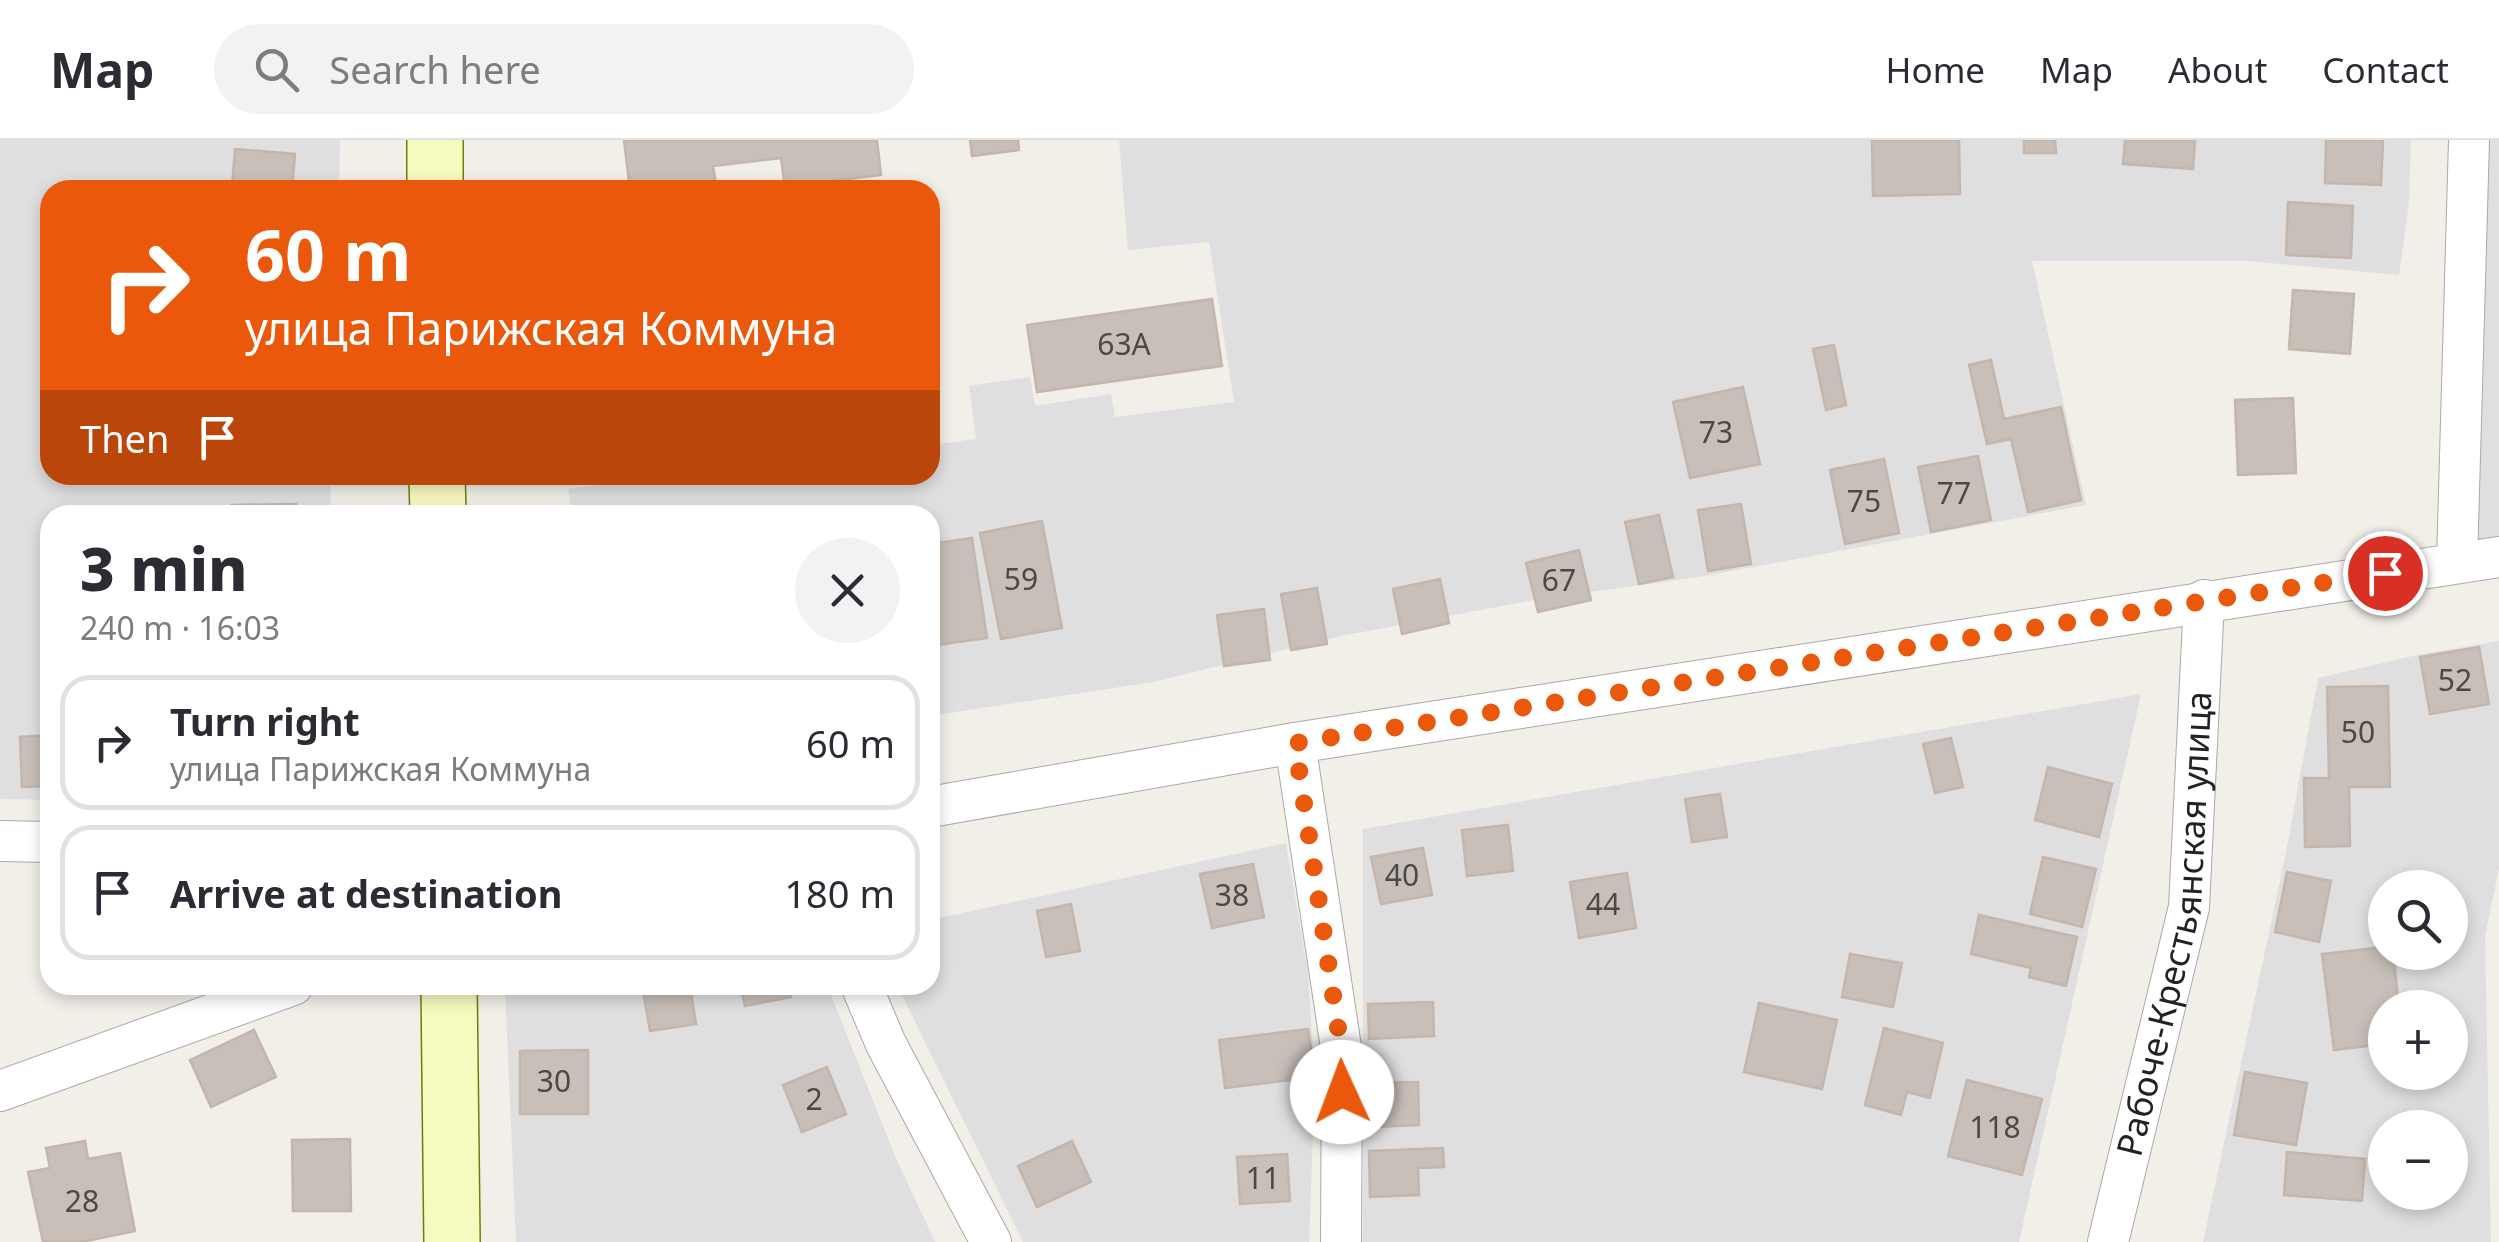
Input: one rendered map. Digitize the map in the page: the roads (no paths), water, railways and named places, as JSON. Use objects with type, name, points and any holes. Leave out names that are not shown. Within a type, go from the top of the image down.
[{"type":"main road","points":[[435,140],[435,180]]},
{"type":"main road","points":[[449,995],[452,1242]]},
{"type":"street","points":[[2458,562],[2469,140]]},
{"type":"street","points":[[940,805],[1295,743],[2499,557]]},
{"type":"street","name":"Рабоче-Крестьянская улица","points":[[2108,1242],[2188,907],[2204,600]]},
{"type":"street","points":[[1295,743],[1342,1054],[1340,1242]]},
{"type":"street","points":[[0,840],[40,842]]},
{"type":"street","points":[[0,1091],[265,995]]},
{"type":"street","points":[[865,995],[886,1044],[992,1242]]}]
